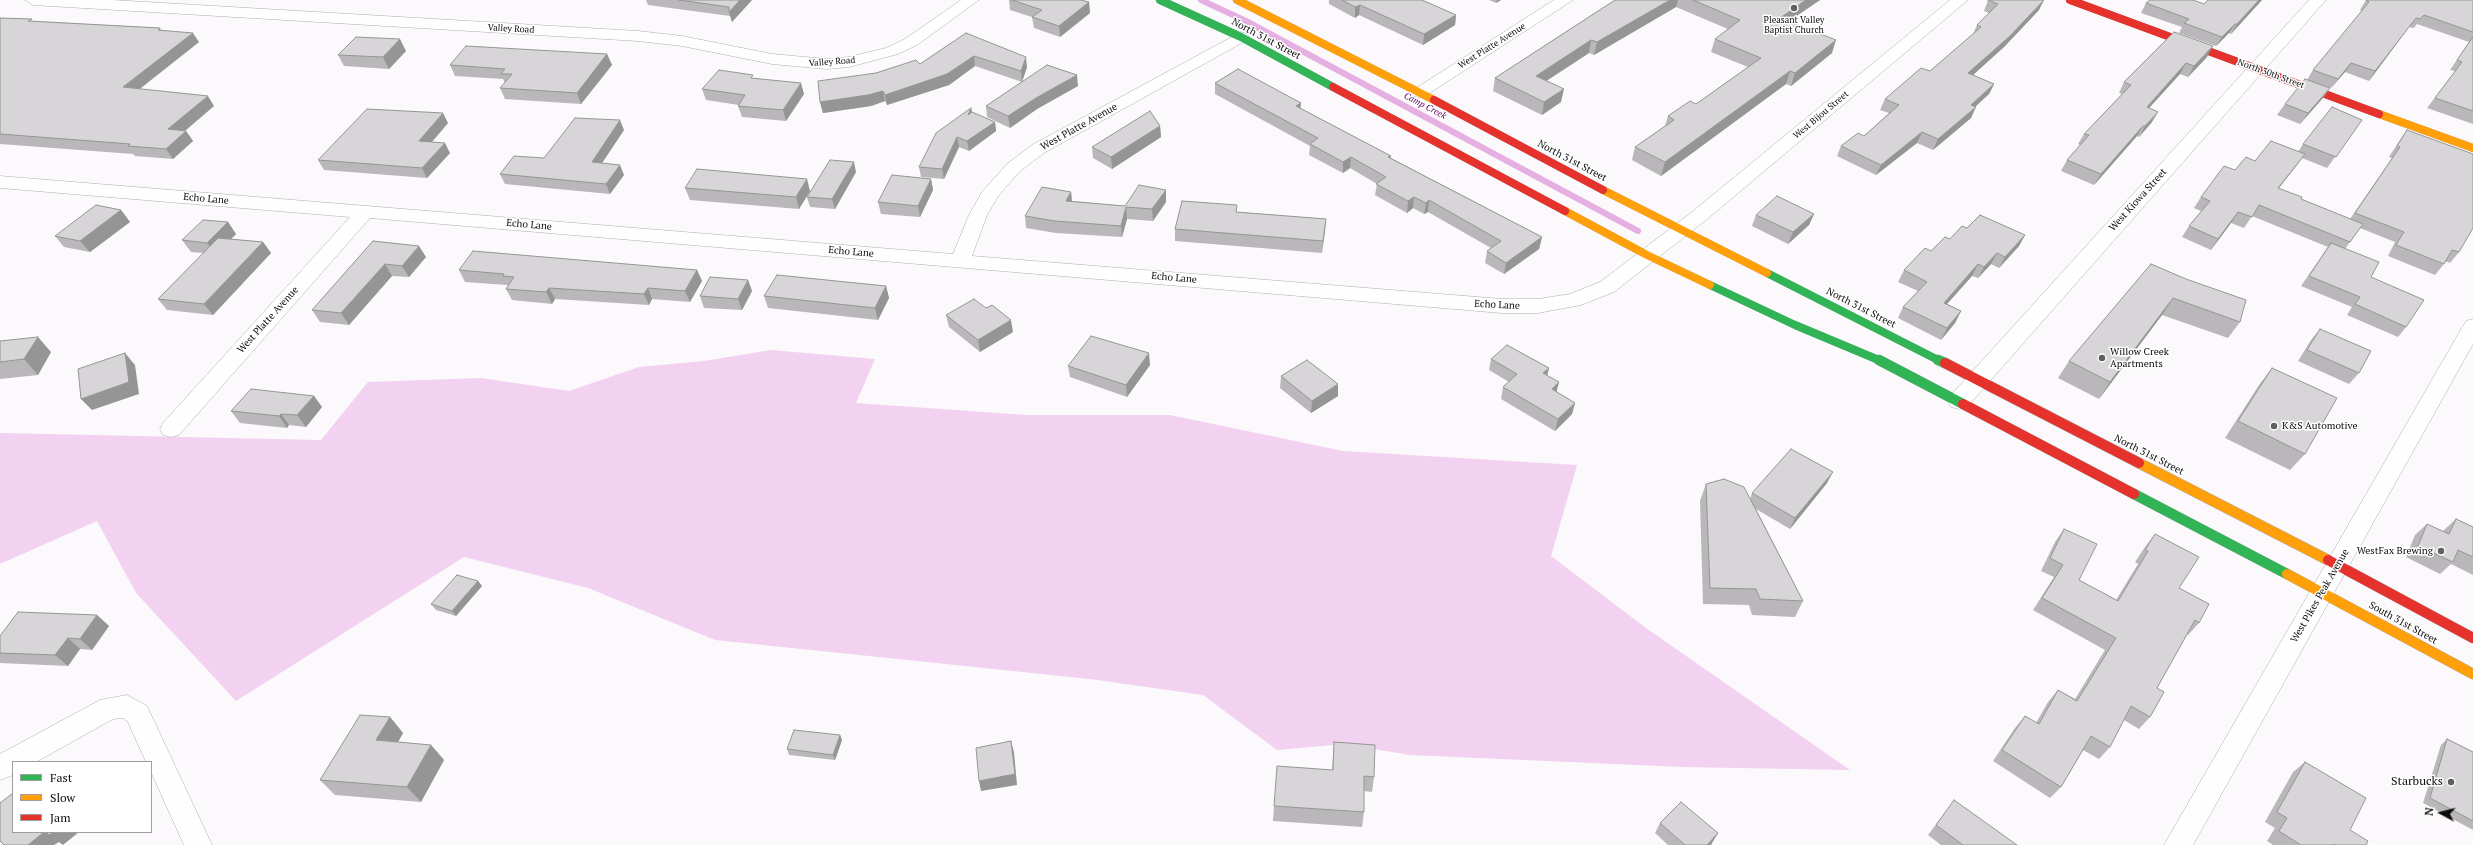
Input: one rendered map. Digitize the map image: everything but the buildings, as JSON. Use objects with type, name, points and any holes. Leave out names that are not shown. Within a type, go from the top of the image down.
[{"type":"main road","name":"North 31st Street","points":[[1160,0],[1241,37],[1647,255],[1795,325],[1878,359],[2323,592]]},
{"type":"main road","name":"North 31st Street","points":[[1236,0],[1419,92],[1682,231],[2338,565],[2473,638]]},
{"type":"main road","name":"North 30th Street","points":[[2070,0],[2473,148]]},
{"type":"main road","name":"South 31st Street","points":[[2323,592],[2473,674]]},
{"type":"street","name":"Valley Road","points":[[33,0],[638,36],[682,41],[772,59],[827,64],[849,62],[892,51],[911,42],[971,0]]},
{"type":"street","name":"West Platte Avenue","points":[[1419,92],[1565,0]]},
{"type":"street","name":"West Bijou Street","points":[[1682,231],[1960,0]]},
{"type":"street","name":"West Kiowa Street","points":[[1959,401],[2318,0]]},
{"type":"street","name":"West Platte Avenue","points":[[960,261],[978,215],[990,192],[1013,168],[1038,150],[1241,37]]},
{"type":"street","name":"Echo Lane","points":[[0,182],[1471,303],[1538,306],[1574,300],[1607,287],[1647,255],[1682,231]]},
{"type":"street","name":"West Platte Avenue","points":[[171,429],[365,212]]},
{"type":"street","name":"West Pikes Peak Avenue","points":[[2178,845],[2473,326]]},
{"type":"street","points":[[13,761],[109,708],[127,706],[138,714],[198,845]]},
{"type":"street","points":[[0,768],[12,761]]},
{"type":"shaded area","points":[[771,350],[875,359],[856,403],[1026,415],[1170,415],[1343,451],[1577,465],[1551,556],[1646,628],[1850,770],[1683,767],[1410,755],[1344,744],[1277,750],[1203,695],[1090,679],[715,640],[588,588],[464,557],[236,701],[136,593],[97,521],[0,564],[0,433],[321,440],[368,382],[481,378],[569,391],[639,367],[704,361]]},
{"type":"waterway","name":"Camp Creek","points":[[1201,0],[1246,21],[1638,231]]},
{"type":"traffic: fast","points":[[1160,0],[1241,37],[1333,87]]},
{"type":"traffic: fast","points":[[1767,273],[1945,363]]},
{"type":"traffic: fast","points":[[1710,285],[1795,325],[1878,359],[1963,404]]},
{"type":"traffic: fast","points":[[2134,494],[2287,574]]},
{"type":"traffic: slow","points":[[1237,0],[1434,100]]},
{"type":"traffic: slow","points":[[2379,114],[2473,148]]},
{"type":"traffic: slow","points":[[1603,190],[1767,273]]},
{"type":"traffic: slow","points":[[1565,211],[1647,255],[1710,285]]},
{"type":"traffic: slow","points":[[2139,463],[2328,560]]},
{"type":"traffic: slow","points":[[2287,574],[2473,674]]},
{"type":"traffic: jam","points":[[2070,0],[2379,114]]},
{"type":"traffic: jam","points":[[1333,87],[1565,211]]},
{"type":"traffic: jam","points":[[1434,100],[1603,190]]},
{"type":"traffic: jam","points":[[1945,363],[2139,463]]},
{"type":"traffic: jam","points":[[1963,404],[2134,494]]},
{"type":"traffic: jam","points":[[2328,560],[2473,638]]},
{"type":"place","name":"Pleasant Valley Baptist Church","points":[[1794,8]]},
{"type":"place","name":"Willow Creek Apartments","points":[[2102,358]]},
{"type":"place","name":"K&S Automotive","points":[[2274,426]]},
{"type":"place","name":"WestFax Brewing","points":[[2441,551]]},
{"type":"place","name":"Starbucks","points":[[2451,782]]}]
